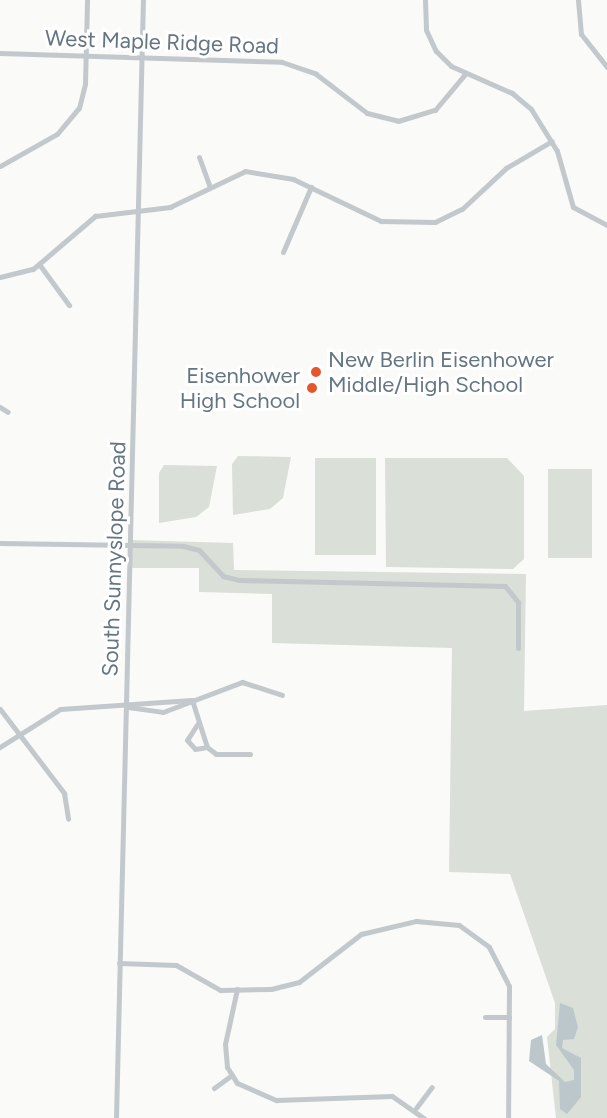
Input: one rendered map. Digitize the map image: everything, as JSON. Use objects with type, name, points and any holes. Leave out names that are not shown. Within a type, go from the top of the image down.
[{"type":"street","points":[[0,166],[57,134],[73,119],[84,93],[87,0]]},
{"type":"street","name":"South Sunnyslope Road","points":[[116,1118],[143,0]]},
{"type":"street","points":[[425,0],[426,30],[433,47],[466,74],[522,101],[552,141],[573,207],[607,225]]},
{"type":"street","points":[[578,0],[581,34],[607,67]]},
{"type":"street","name":"West Maple Ridge Road","points":[[0,53],[142,56],[294,64],[367,113],[398,121],[435,110],[466,74]]},
{"type":"street","points":[[0,277],[22,274],[39,264],[95,216],[176,206],[236,173],[257,171],[311,187],[381,220],[424,224],[462,209],[506,168],[552,141]]},
{"type":"street","points":[[199,157],[210,187]]},
{"type":"street","points":[[283,252],[311,187]]},
{"type":"street","points":[[39,264],[69,304]]},
{"type":"street","points":[[0,407],[8,412]]},
{"type":"street","points":[[0,543],[130,544],[199,550],[223,576],[239,580],[505,586],[518,602],[518,648]]},
{"type":"street","points":[[126,707],[163,712],[242,682],[282,695]]},
{"type":"street","points":[[0,747],[20,730],[60,709],[126,707],[192,700]]},
{"type":"street","points":[[192,700],[207,747],[216,754],[250,754]]},
{"type":"street","points":[[0,709],[20,730],[64,793],[68,819]]},
{"type":"street","points":[[198,723],[187,740],[195,749],[207,747]]},
{"type":"street","points":[[119,963],[176,965],[220,990],[237,990],[299,982],[361,934],[387,925],[459,925],[475,932],[500,963],[509,986],[508,1118]]},
{"type":"street","points":[[237,990],[225,1044],[232,1075],[237,1083],[276,1100],[392,1096],[416,1108],[424,1118]]},
{"type":"street","points":[[485,1017],[509,1017]]},
{"type":"street","points":[[214,1088],[232,1075]]},
{"type":"street","points":[[416,1108],[432,1087]]},
{"type":"shaded area","points":[[238,456],[291,457],[283,498],[270,509],[233,515],[232,464]]},
{"type":"shaded area","points":[[315,458],[376,458],[376,555],[315,555]]},
{"type":"shaded area","points":[[385,458],[507,458],[524,476],[524,559],[513,569],[386,567]]},
{"type":"shaded area","points":[[164,465],[217,466],[209,507],[196,517],[159,523],[159,473]]},
{"type":"shaded area","points":[[548,469],[592,469],[592,558],[548,558]]},
{"type":"shaded area","points":[[130,540],[233,543],[234,570],[526,574],[524,711],[607,705],[607,1118],[556,1118],[547,1037],[555,1029],[555,1003],[510,874],[449,872],[452,648],[272,643],[272,594],[199,592],[199,568],[130,568]]},
{"type":"shaded area","points":[[560,1003],[573,1008],[578,1027],[574,1039],[563,1040],[562,1048],[581,1058],[581,1097],[567,1114],[560,1109],[559,1081],[529,1061],[531,1040],[542,1035],[546,1064],[565,1082],[574,1080],[574,1070],[556,1045]]},
{"type":"place","name":"New Berlin Eisenhower Middle/High School","points":[[316,372]]},
{"type":"place","name":"Eisenhower High School","points":[[312,388]]}]
